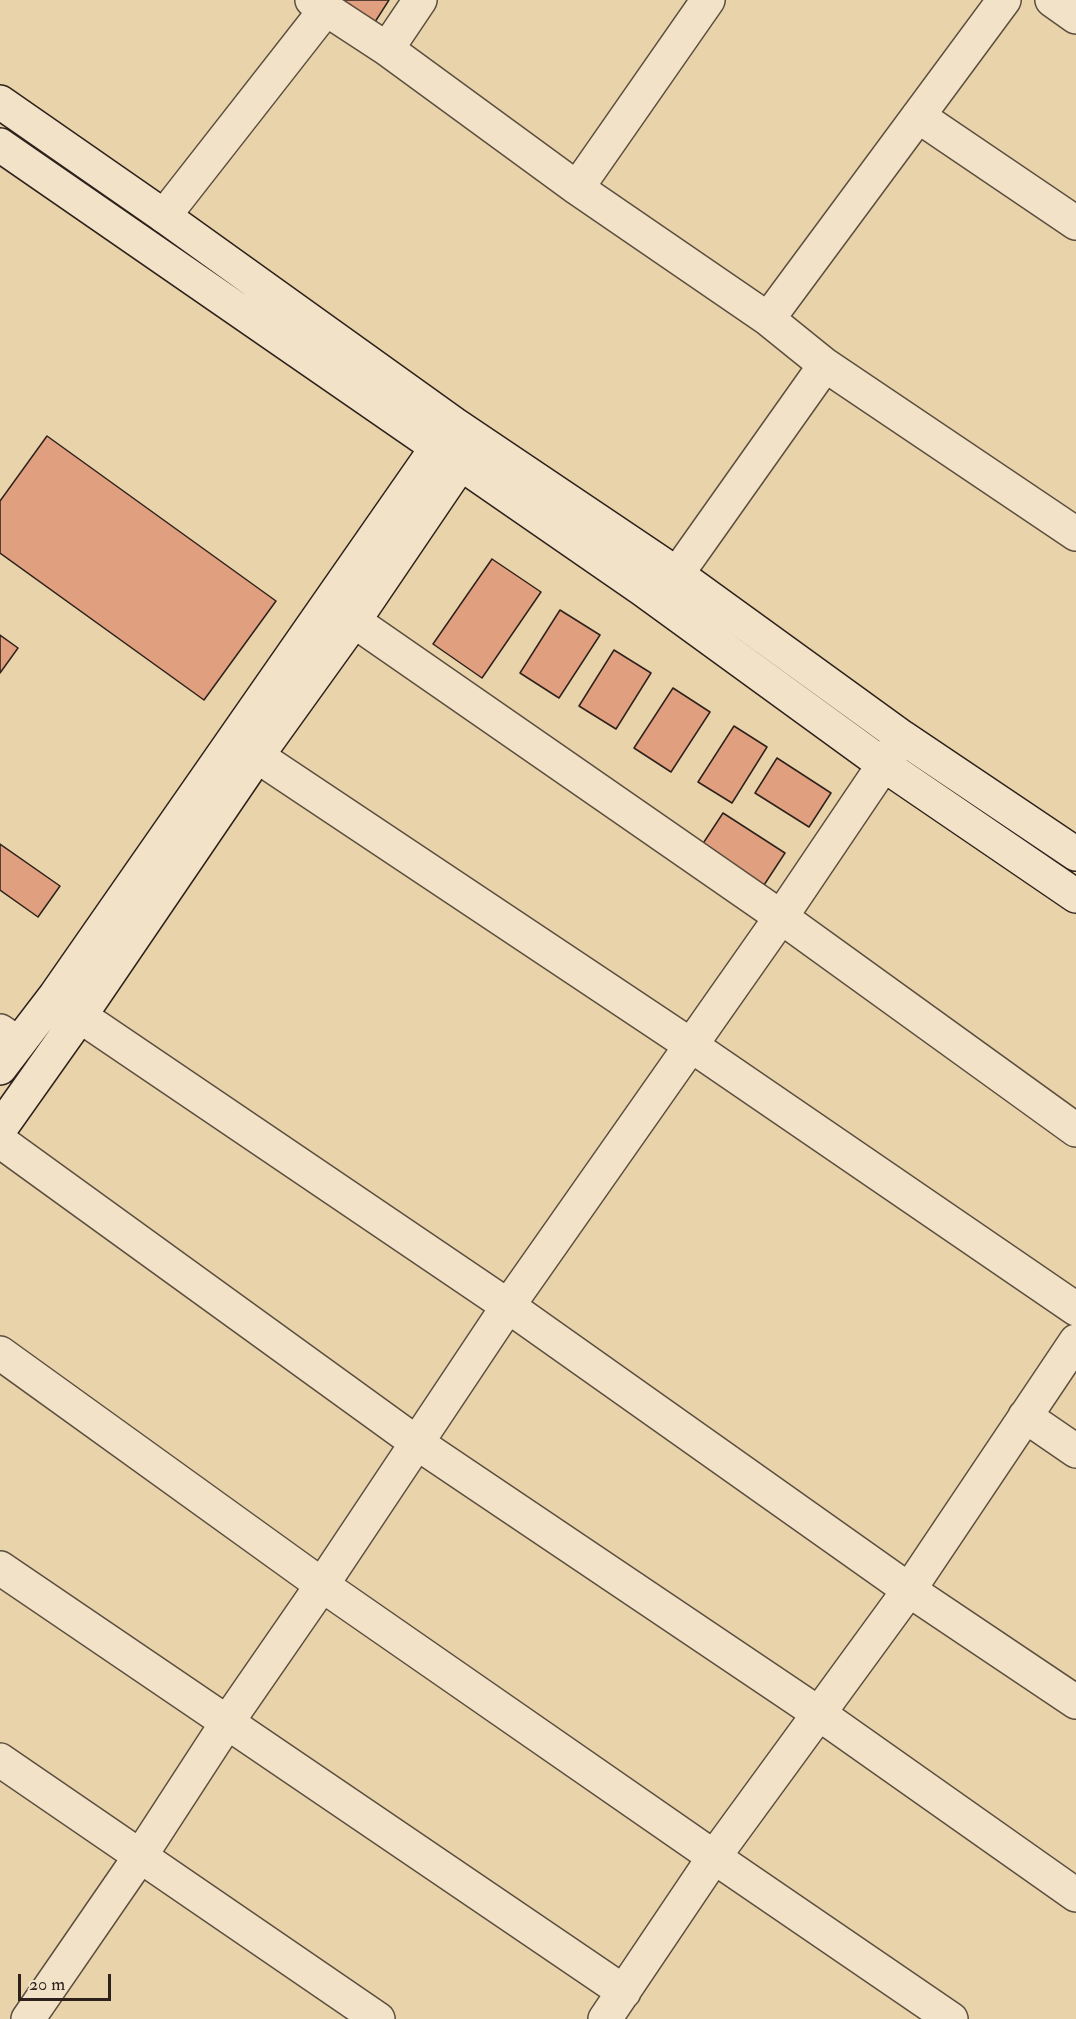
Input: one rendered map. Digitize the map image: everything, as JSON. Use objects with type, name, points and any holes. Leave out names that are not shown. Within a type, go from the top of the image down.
[{"type":"street","points":[[387,49],[420,0]]},
{"type":"street","points":[[577,188],[708,0]]},
{"type":"street","points":[[768,319],[1004,0]]},
{"type":"street","points":[[1052,0],[1076,17]]},
{"type":"street","points":[[164,216],[319,5],[387,49],[577,188],[768,319],[825,365],[1076,534]]},
{"type":"street","points":[[0,102],[164,216],[642,589],[884,765],[1076,896]]},
{"type":"street","points":[[918,116],[1076,224]]},
{"type":"street","points":[[0,145],[280,338],[677,574],[902,737],[1076,854]]},
{"type":"street","points":[[677,574],[825,365]]},
{"type":"street","points":[[0,1129],[257,756],[354,621],[457,444]]},
{"type":"street","points":[[6,1048],[56,996],[457,444]]},
{"type":"street","points":[[354,621],[781,917],[1076,1130]]},
{"type":"street","points":[[28,2019],[141,1855],[228,1721],[322,1585],[508,1306],[692,1046],[902,737]]},
{"type":"street","points":[[257,756],[692,1046],[1076,1309]]},
{"type":"street","points":[[80,1016],[508,1306],[909,1590],[1076,1702]]},
{"type":"street","points":[[0,1141],[417,1443],[818,1713],[1076,1895]]},
{"type":"street","points":[[605,2019],[714,1857],[909,1590],[1076,1341]]},
{"type":"street","points":[[0,1353],[322,1585],[951,2019]]},
{"type":"street","points":[[1024,1416],[1076,1451]]},
{"type":"street","points":[[0,1568],[624,1992]]},
{"type":"street","points":[[0,1760],[378,2019]]},
{"type":"building","points":[[341,0],[389,0],[375,22]]},
{"type":"building","points":[[47,436],[276,601],[204,700],[0,553],[0,501]]},
{"type":"building","points":[[492,559],[541,592],[482,678],[433,644]]},
{"type":"building","points":[[560,610],[600,635],[559,698],[520,673]]},
{"type":"building","points":[[0,635],[18,648],[0,673]]},
{"type":"building","points":[[614,650],[651,673],[616,729],[579,706]]},
{"type":"building","points":[[673,688],[710,712],[671,772],[634,748]]},
{"type":"building","points":[[734,726],[767,747],[732,803],[698,782]]},
{"type":"building","points":[[777,758],[831,793],[809,827],[755,793]]},
{"type":"building","points":[[723,813],[785,853],[764,885],[702,845]]},
{"type":"building","points":[[0,844],[60,886],[38,917],[0,890]]}]
